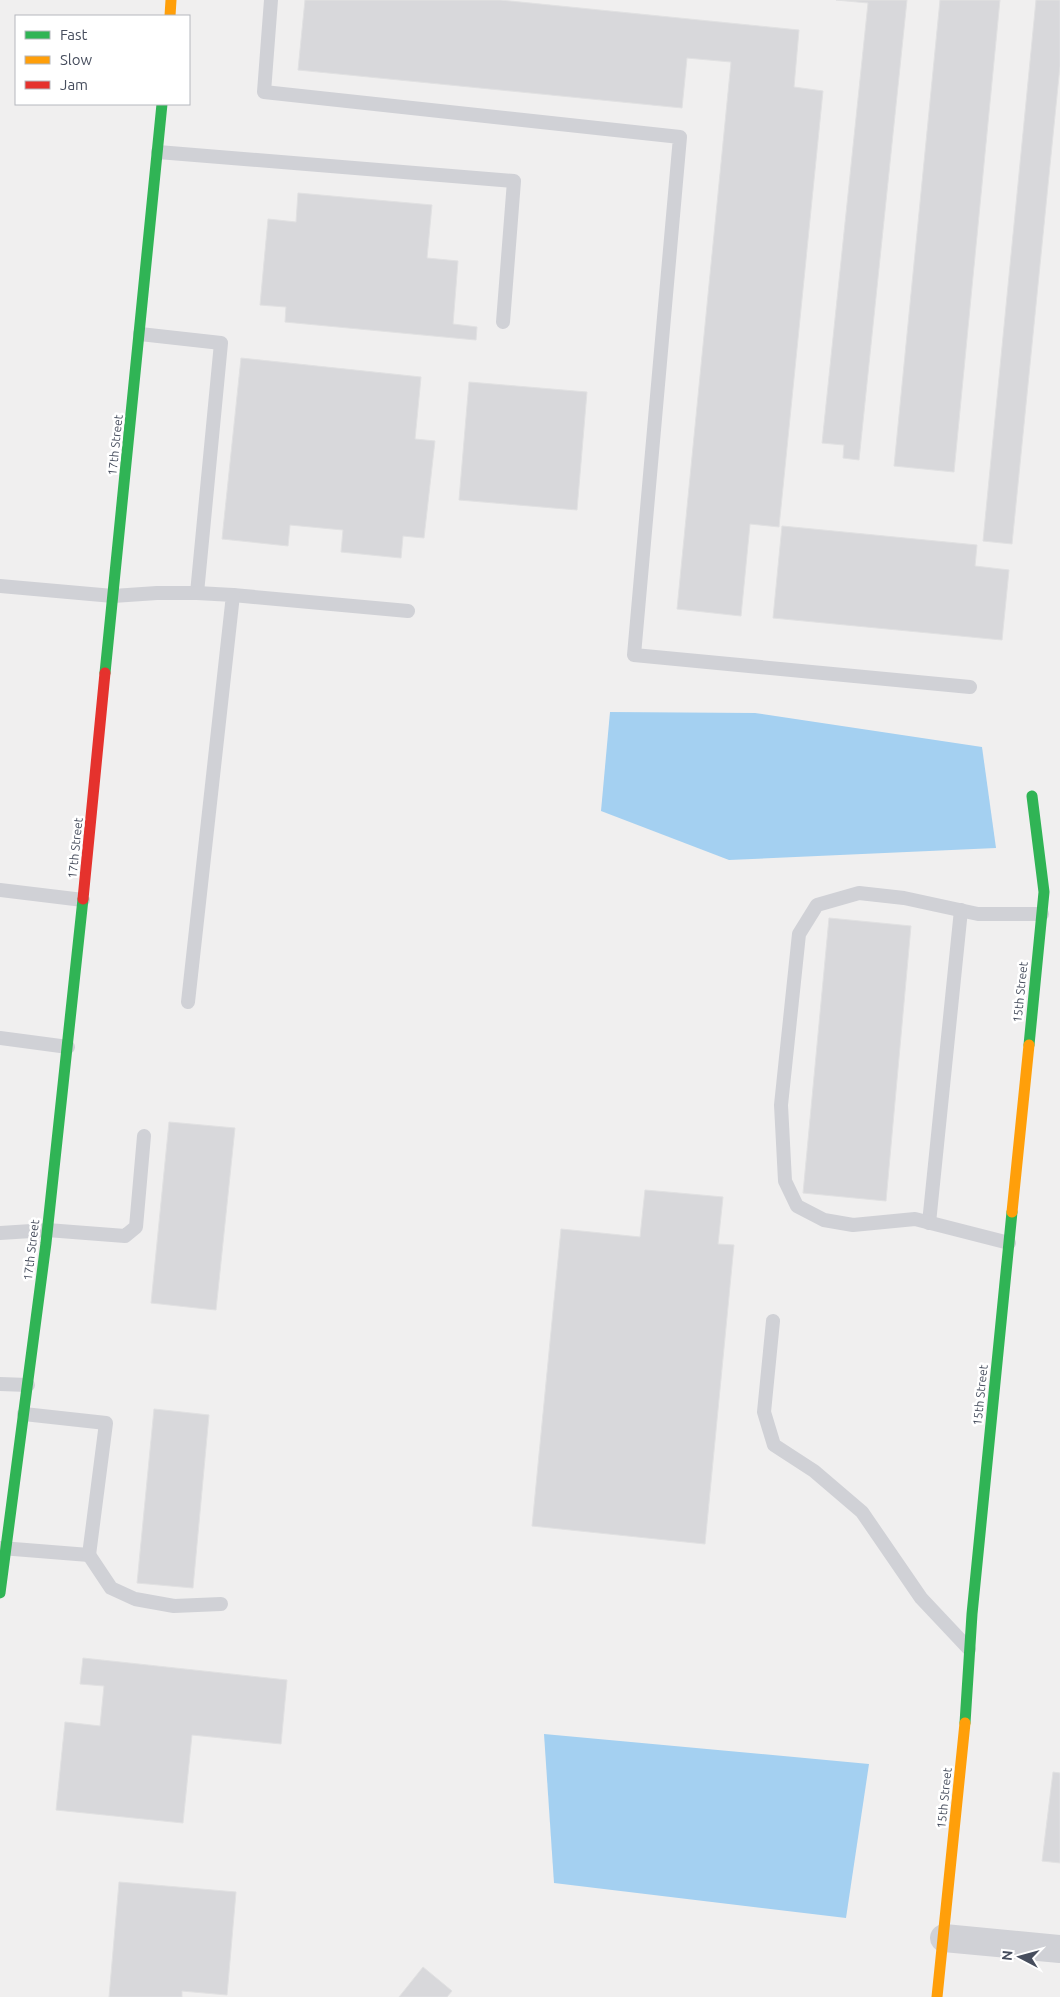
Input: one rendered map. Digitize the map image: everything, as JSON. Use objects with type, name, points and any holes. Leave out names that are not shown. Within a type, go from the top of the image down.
[{"type":"main road","points":[[170,15],[171,0]]},
{"type":"main road","name":"17th Street","points":[[0,1593],[2,1548],[28,1385],[68,1047],[162,105]]},
{"type":"main road","name":"15th Street","points":[[936,1997],[944,1938],[965,1727],[970,1650],[1044,892],[1032,796]]},
{"type":"street","points":[[944,1938],[1060,1949]]},
{"type":"lane","points":[[271,0],[264,92],[680,137],[634,655],[970,687]]},
{"type":"lane","points":[[158,152],[514,181],[503,322]]},
{"type":"lane","points":[[140,334],[221,343],[197,593]]},
{"type":"lane","points":[[0,586],[113,596],[157,593],[233,595],[408,611]]},
{"type":"lane","points":[[188,1002],[233,595]]},
{"type":"lane","points":[[0,890],[83,900]]},
{"type":"lane","points":[[1009,1243],[916,1219],[853,1225],[824,1220],[797,1206],[785,1181],[781,1105],[800,934],[817,905],[859,892],[904,898],[978,914],[1042,914]]},
{"type":"lane","points":[[929,1223],[961,910]]},
{"type":"lane","points":[[0,1038],[68,1047]]},
{"type":"lane","points":[[0,1233],[47,1230],[125,1236],[136,1228],[144,1136]]},
{"type":"lane","points":[[773,1321],[764,1412],[774,1445],[814,1471],[862,1512],[921,1598],[970,1650]]},
{"type":"lane","points":[[0,1384],[28,1385]]},
{"type":"lane","points":[[24,1414],[106,1423],[89,1555],[111,1588],[134,1599],[174,1606],[220,1604]]},
{"type":"lane","points":[[2,1548],[89,1555]]},
{"type":"water","points":[[610,712],[755,713],[982,747],[996,848],[729,860],[601,811]]},
{"type":"water","points":[[544,1734],[869,1764],[846,1918],[554,1883]]},
{"type":"building","points":[[305,0],[500,0],[799,30],[794,87],[823,91],[779,527],[750,524],[741,616],[677,609],[731,62],[687,58],[682,108],[298,70]]},
{"type":"building","points":[[836,0],[907,0],[859,460],[843,458],[844,445],[822,443],[868,3]]},
{"type":"building","points":[[940,0],[1000,0],[954,472],[894,466]]},
{"type":"building","points":[[1036,0],[1060,0],[1060,66],[1012,544],[983,541]]},
{"type":"building","points":[[298,193],[432,205],[427,258],[458,261],[453,324],[477,327],[476,340],[285,322],[286,307],[260,305],[268,219],[296,222]]},
{"type":"building","points":[[241,358],[421,377],[415,439],[435,441],[424,538],[403,536],[401,558],[341,552],[343,530],[290,525],[288,546],[222,539]]},
{"type":"building","points":[[469,382],[587,392],[577,510],[459,500]]},
{"type":"building","points":[[782,526],[977,545],[975,566],[1009,570],[1002,640],[773,618]]},
{"type":"building","points":[[829,918],[911,926],[886,1201],[803,1193]]},
{"type":"building","points":[[169,1122],[235,1128],[216,1310],[151,1303]]},
{"type":"building","points":[[645,1190],[723,1197],[718,1244],[734,1245],[705,1544],[532,1526],[561,1229],[640,1237]]},
{"type":"building","points":[[154,1409],[209,1415],[193,1588],[137,1583]]},
{"type":"building","points":[[83,1658],[287,1680],[281,1744],[192,1735],[183,1823],[56,1810],[65,1722],[100,1726],[104,1686],[80,1684]]},
{"type":"building","points":[[1053,1772],[1060,1773],[1060,1863],[1042,1861]]},
{"type":"building","points":[[119,1882],[236,1892],[227,1995],[182,1991],[182,1997],[109,1997]]},
{"type":"building","points":[[423,1967],[452,1991],[447,1997],[399,1997]]},
{"type":"traffic: fast","points":[[105,673],[162,105]]},
{"type":"traffic: fast","points":[[1029,1045],[1044,892],[1032,796]]},
{"type":"traffic: fast","points":[[0,1593],[46,1243],[83,899]]},
{"type":"traffic: fast","points":[[965,1723],[972,1614],[1012,1212]]},
{"type":"traffic: slow","points":[[170,15],[171,0]]},
{"type":"traffic: slow","points":[[1012,1212],[1029,1045]]},
{"type":"traffic: slow","points":[[937,1997],[965,1723]]},
{"type":"traffic: jam","points":[[83,899],[105,673]]}]
